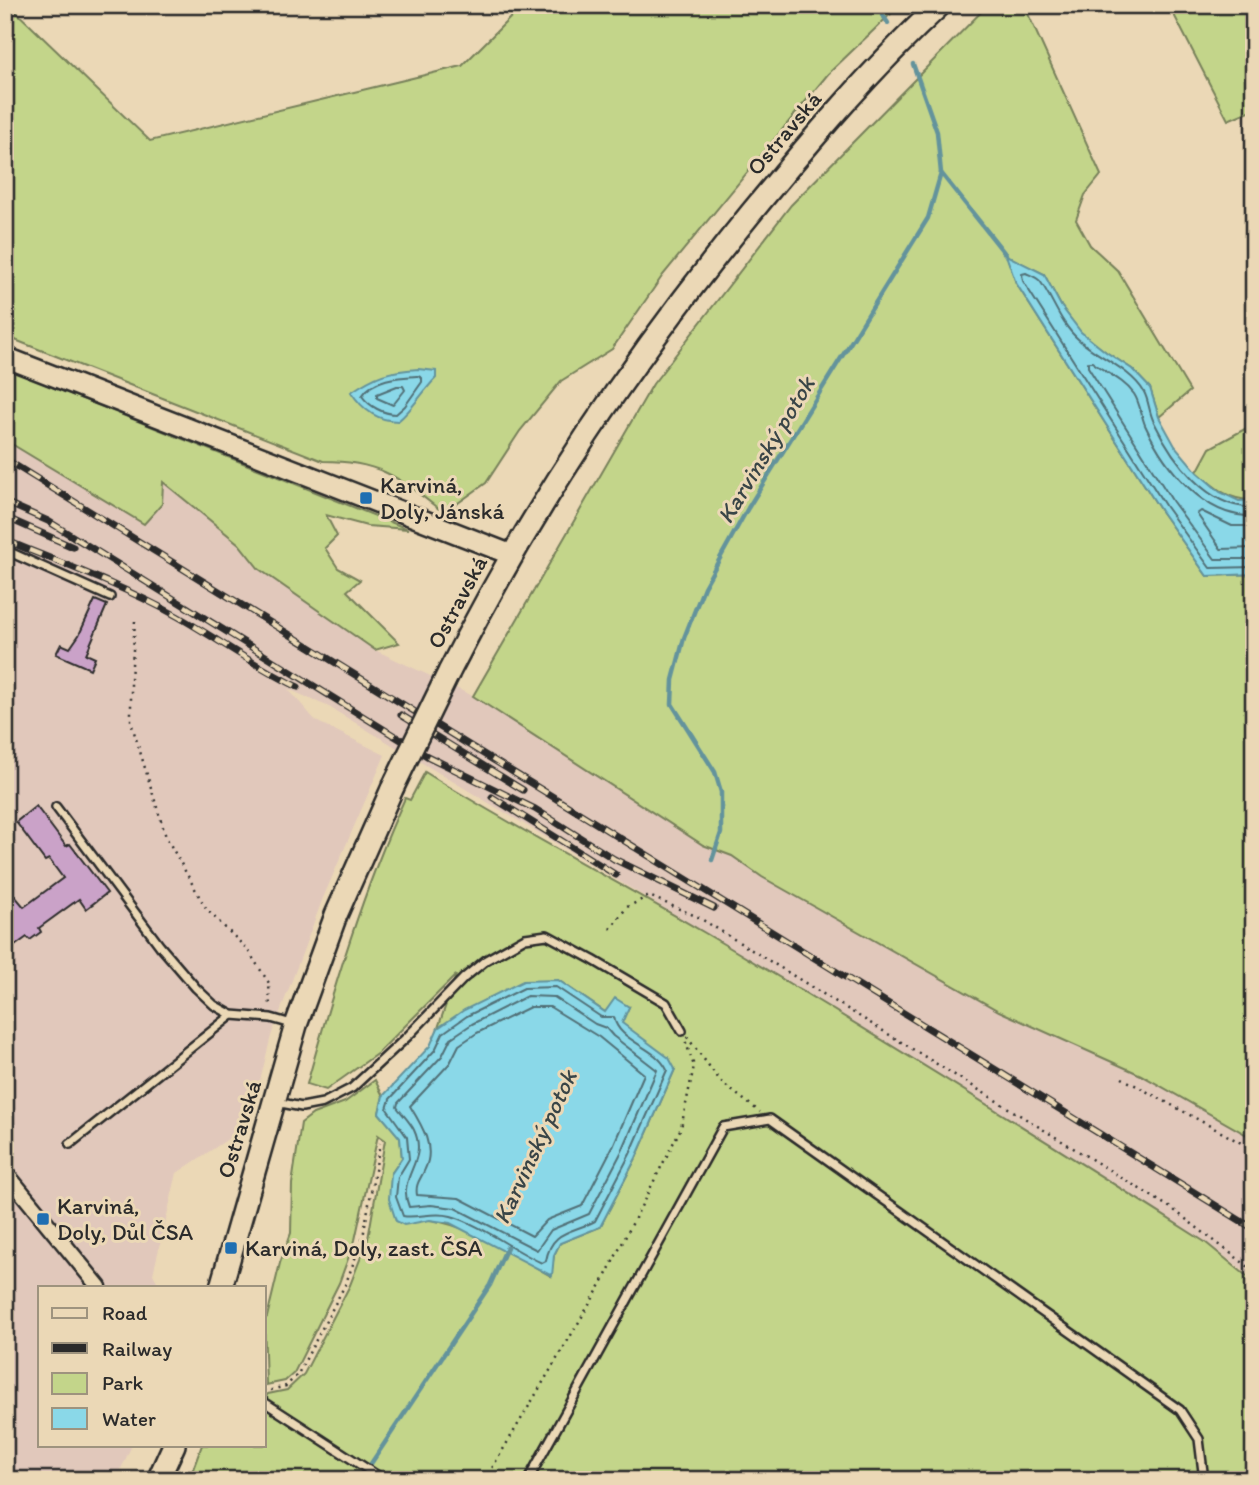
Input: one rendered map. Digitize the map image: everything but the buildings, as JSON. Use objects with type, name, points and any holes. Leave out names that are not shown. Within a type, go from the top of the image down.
[{"type":"main road","name":"Ostravská","points":[[221,1286],[296,1025],[336,915],[392,789],[449,672],[512,555],[605,405],[665,321],[828,120],[940,5]]},
{"type":"main road","points":[[158,1480],[174,1446]]},
{"type":"street","points":[[5,357],[512,555]]},
{"type":"street","points":[[5,1172],[98,1286]]},
{"type":"lane","points":[[5,550],[110,597]]},
{"type":"lane","points":[[56,807],[187,978],[214,1005],[232,1015],[271,1018],[296,1025]]},
{"type":"lane","points":[[275,1101],[302,1107],[323,1103],[352,1088],[471,972],[486,960],[525,938],[547,935],[656,997],[666,1003],[682,1031]]},
{"type":"lane","points":[[70,1144],[232,1015]]},
{"type":"lane","points":[[527,1480],[723,1127],[771,1119],[1180,1410],[1199,1439],[1204,1480]]},
{"type":"lane","points":[[266,1403],[384,1480]]},
{"type":"path","points":[[135,621],[131,722],[166,837],[207,910],[247,948],[269,983],[271,1018]]},
{"type":"path","points":[[610,929],[627,907],[649,896],[698,916],[1174,1210],[1254,1271]]},
{"type":"path","points":[[682,1031],[722,1083],[771,1119]]},
{"type":"path","points":[[485,1480],[602,1283],[681,1128],[694,1066],[682,1031]]},
{"type":"path","points":[[1122,1078],[1254,1150]]},
{"type":"path","points":[[266,1391],[286,1386],[299,1374],[346,1283],[363,1237],[380,1143]]},
{"type":"shaded area","points":[[5,440],[144,524],[162,482],[239,544],[259,569],[375,650],[473,696],[703,845],[732,856],[1141,1075],[1254,1139],[1254,1278],[1205,1242],[887,1042],[329,707],[288,689],[316,721],[385,755],[323,898],[271,1036],[249,1125],[177,1173],[153,1274],[159,1286],[38,1286],[38,1446],[132,1446],[121,1469],[115,1480],[5,1480]]},
{"type":"green space","points":[[5,5],[9,5],[150,141],[462,66],[523,5],[900,5],[828,74],[663,275],[612,349],[561,381],[520,431],[486,483],[444,513],[402,482],[376,468],[323,461],[5,336]]},
{"type":"green space","points":[[988,5],[1024,5],[1101,175],[1085,195],[1076,220],[1090,245],[1118,271],[1190,391],[1159,417],[1150,388],[1132,369],[1081,333],[1061,306],[1044,274],[1007,256],[1016,283],[1161,511],[1207,576],[1254,574],[1254,1139],[1141,1075],[999,1011],[762,877],[732,856],[703,845],[473,696],[653,384],[791,205]]},
{"type":"green space","points":[[1169,5],[1254,5],[1254,109],[1228,120]]},
{"type":"green space","points":[[5,368],[408,529],[367,526],[326,515],[337,536],[325,548],[338,568],[360,580],[347,591],[399,643],[375,650],[259,569],[239,544],[163,482],[162,504],[144,524],[5,440]]},
{"type":"green space","points":[[1254,424],[1254,500],[1245,500],[1223,492],[1197,472],[1210,448]]},
{"type":"green space","points":[[425,772],[705,933],[1019,1124],[1205,1242],[1254,1282],[1254,1480],[189,1480],[202,1446],[266,1446],[266,1396],[287,1390],[304,1374],[350,1285],[368,1239],[385,1140],[378,1135],[355,1240],[339,1283],[294,1373],[285,1381],[266,1385],[266,1318],[291,1233],[292,1184],[301,1123],[313,1114],[345,1102],[375,1080],[383,1096],[379,1113],[400,1137],[402,1158],[391,1174],[430,1220],[462,1228],[551,1276],[554,1255],[560,1243],[600,1227],[636,1158],[675,1069],[621,1023],[629,1007],[605,1012],[558,980],[489,998],[438,1028],[456,975],[378,1053],[326,1090],[307,1084],[363,903],[405,798],[410,800]]},
{"type":"water","points":[[1006,255],[1044,274],[1061,306],[1081,332],[1132,369],[1150,388],[1159,417],[1175,446],[1197,472],[1220,492],[1239,501],[1254,500],[1254,574],[1207,576],[1161,511],[1016,283]]},
{"type":"water","points":[[418,369],[436,371],[436,378],[398,421],[371,413],[351,392],[383,375]]},
{"type":"water","points":[[558,980],[605,1012],[615,998],[629,1007],[622,1023],[669,1058],[675,1069],[636,1158],[600,1227],[560,1243],[554,1255],[552,1276],[450,1223],[430,1220],[404,1225],[396,1221],[389,1199],[391,1174],[402,1158],[400,1138],[379,1113],[383,1096],[430,1046],[438,1028],[464,1010],[523,981]]},
{"type":"waterway","name":"Karvinský potok","points":[[876,5],[888,23]]},
{"type":"waterway","name":"Karvinský potok","points":[[712,860],[721,833],[721,792],[715,772],[672,704],[673,680],[684,638],[704,587],[748,508],[928,218],[941,173],[937,132],[913,64]]},
{"type":"waterway","points":[[941,173],[1006,255]]},
{"type":"waterway","name":"Karvinský potok","points":[[360,1480],[490,1285],[507,1247]]},
{"type":"railway","points":[[5,459],[1254,1229]]},
{"type":"railway","points":[[5,502],[48,521],[427,756],[535,809],[614,859],[714,908]]},
{"type":"railway","points":[[5,517],[73,547]]},
{"type":"railway","points":[[5,540],[156,605],[298,687]]},
{"type":"railway","points":[[401,715],[523,790]]},
{"type":"railway","points":[[492,797],[616,875]]},
{"type":"place","name":"Karviná, Doly, Jánská","points":[[366,498]]},
{"type":"place","name":"Karviná, Doly, Důl ČSA","points":[[43,1219]]},
{"type":"place","name":"Karviná, Doly, zast. ČSA","points":[[231,1248]]}]
